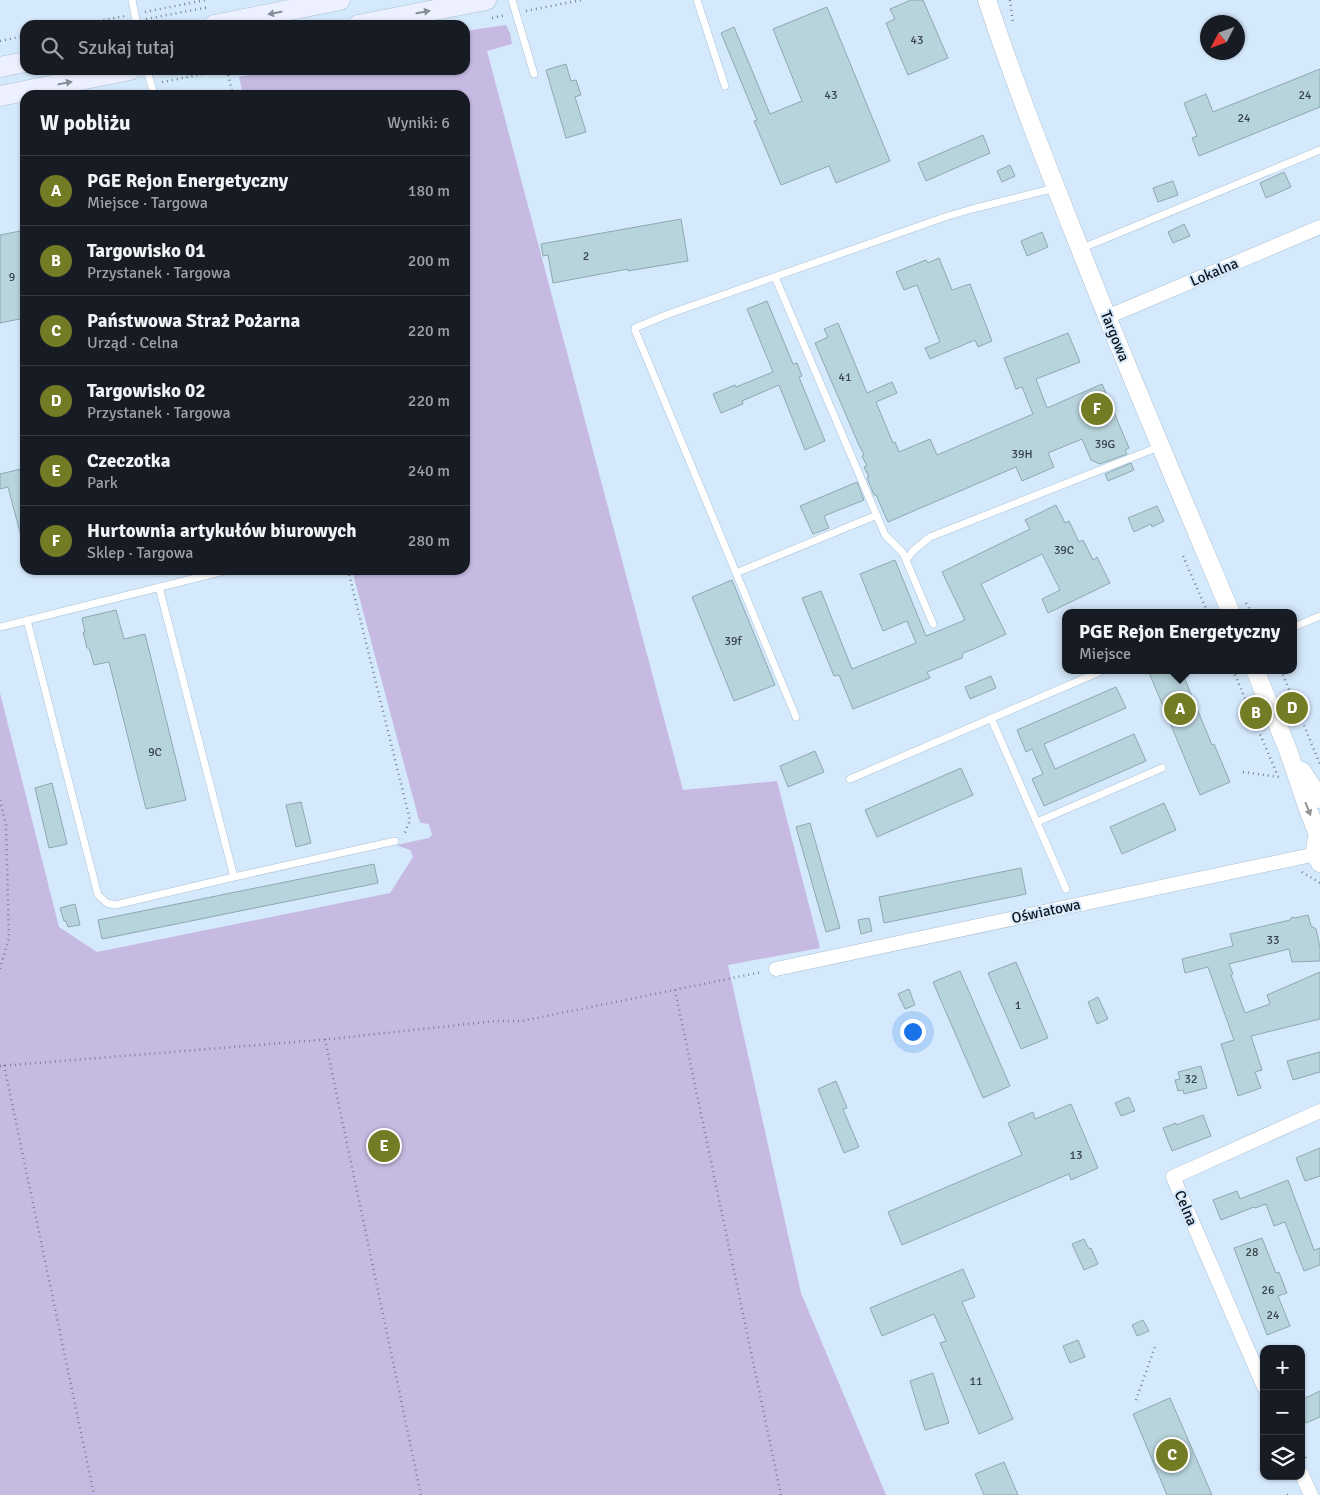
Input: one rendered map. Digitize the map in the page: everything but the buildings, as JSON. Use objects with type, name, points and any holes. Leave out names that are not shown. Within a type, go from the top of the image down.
[{"type":"main road","points":[[212,16],[340,0]]},
{"type":"main road","points":[[384,20],[486,0]]},
{"type":"main road","points":[[0,67],[20,63]]},
{"type":"main road","points":[[30,90],[105,75]]},
{"type":"main road","points":[[0,96],[20,92]]},
{"type":"street","name":"Targowa","points":[[987,0],[1006,57],[1055,188],[1229,609]]},
{"type":"street","name":"Targowa","points":[[996,0],[1006,57]]},
{"type":"street","name":"Lokalna","points":[[1107,317],[1320,227]]},
{"type":"street","points":[[1257,674],[1288,750],[1308,809],[1319,834],[1315,847],[1318,858]]},
{"type":"street","points":[[1288,750],[1320,799]]},
{"type":"street","name":"Oświatowa","points":[[776,969],[1318,858]]},
{"type":"street","name":"Celna","points":[[1260,1378],[1173,1177],[1320,1112]]},
{"type":"street","points":[[1304,1480],[1311,1495]]},
{"type":"lane","points":[[132,0],[136,20]]},
{"type":"lane","points":[[512,0],[534,74]]},
{"type":"lane","points":[[697,0],[725,86]]},
{"type":"lane","points":[[148,75],[153,90]]},
{"type":"lane","points":[[1080,249],[1320,150]]},
{"type":"lane","points":[[796,717],[635,330],[638,326],[945,217],[1055,188]]},
{"type":"lane","points":[[775,277],[885,535],[903,553],[933,624]]},
{"type":"lane","points":[[906,560],[914,550],[930,537],[1161,446]]},
{"type":"lane","points":[[736,573],[877,515]]},
{"type":"lane","points":[[0,627],[208,575]]},
{"type":"lane","points":[[159,587],[234,877]]},
{"type":"lane","points":[[1297,627],[1320,616]]},
{"type":"lane","points":[[27,620],[98,895],[107,904],[115,905],[395,841]]},
{"type":"lane","points":[[850,779],[1095,674]]},
{"type":"lane","points":[[991,718],[1066,889]]},
{"type":"lane","points":[[1037,822],[1162,768]]},
{"type":"path","points":[[169,20],[212,16]]},
{"type":"path","points":[[0,41],[20,37]]},
{"type":"path","points":[[228,75],[232,90]]},
{"type":"path","points":[[1183,556],[1206,609]]},
{"type":"path","points":[[349,575],[410,820],[406,832],[395,841]]},
{"type":"path","points":[[1235,674],[1281,783]]},
{"type":"path","points":[[1283,674],[1320,764]]},
{"type":"path","points":[[1243,772],[1279,777]]},
{"type":"path","points":[[0,800],[6,825],[9,938],[0,970]]},
{"type":"path","points":[[0,1066],[522,1021],[776,969]]},
{"type":"path","points":[[675,990],[781,1495]]},
{"type":"path","points":[[326,1039],[421,1495]]},
{"type":"path","points":[[4,1065],[94,1495]]},
{"type":"path","points":[[1136,1400],[1156,1344]]},
{"type":"shaded area","points":[[506,25],[510,33],[512,44],[487,51],[683,790],[777,781],[820,948],[728,965],[801,1293],[886,1495],[0,1495],[0,693],[59,927],[97,952],[390,893],[413,857],[410,850],[396,845],[429,838],[432,835],[429,824],[421,823],[419,820],[353,575],[470,575],[470,90],[242,90],[239,77],[248,75],[470,75],[470,30]]},
{"type":"place","name":"Hurtownia artykułów biurowych","points":[[1097,409]]},
{"type":"place","name":"Targowisko 02","points":[[1292,708]]},
{"type":"place","name":"PGE Rejon Energetyczny","points":[[1180,709]]},
{"type":"place","name":"Targowisko 01","points":[[1256,713]]},
{"type":"place","name":"Czeczotka","points":[[384,1146]]},
{"type":"place","name":"Państwowa Straż Pożarna","points":[[1172,1455]]}]
